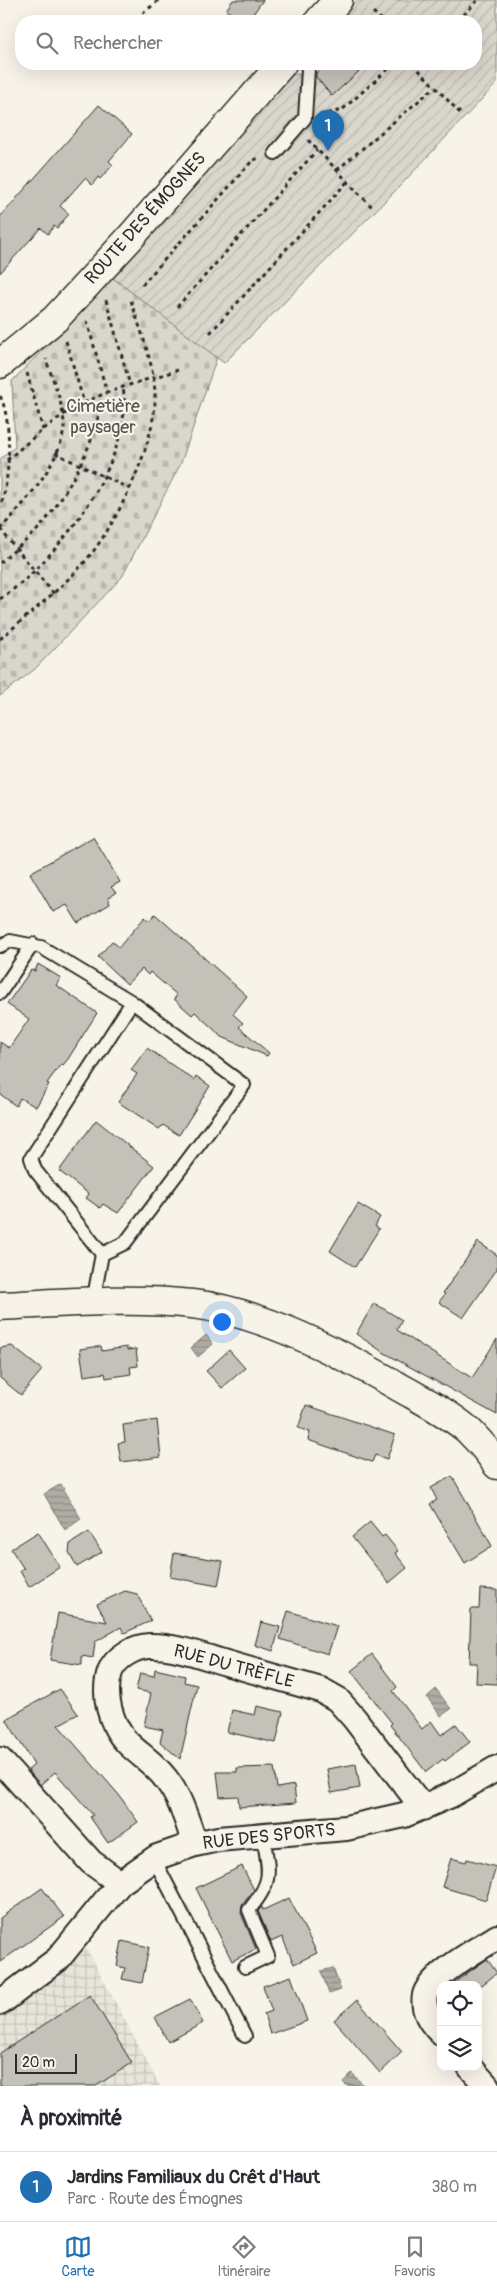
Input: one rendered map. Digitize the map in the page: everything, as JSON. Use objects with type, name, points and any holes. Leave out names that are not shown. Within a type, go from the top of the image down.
[{"type":"street","points":[[324,15],[338,0]]},
{"type":"street","name":"ROUTE DES ÉMOGNES","points":[[0,364],[56,318],[129,239],[277,70]]},
{"type":"street","points":[[0,1306],[129,1300],[193,1304],[243,1314],[328,1350],[385,1378],[436,1407],[492,1448]]},
{"type":"street","name":"RUE DU TRÈFLE","points":[[194,1844],[181,1802],[170,1784],[156,1767],[128,1745],[116,1727],[109,1706],[105,1686],[111,1668],[132,1650],[148,1646],[185,1651],[321,1690],[337,1699],[354,1718],[423,1808]]},
{"type":"street","points":[[0,1760],[92,1862],[120,1883]]},
{"type":"street","name":"RUE DES SPORTS","points":[[0,2002],[58,1959],[120,1883],[154,1859],[194,1844],[218,1839],[346,1828],[404,1815],[423,1808],[497,1768]]},
{"type":"street","points":[[437,2029],[429,2020],[425,2008],[425,1994],[436,1979],[497,1937]]},
{"type":"street","points":[[474,2071],[487,2086]]},
{"type":"lane","points":[[274,154],[301,123],[308,70]]},
{"type":"lane","points":[[0,946],[10,941],[41,947],[132,1002],[244,1085],[125,1243],[102,1254]]},
{"type":"lane","points":[[0,993],[33,944]]},
{"type":"lane","points":[[92,1302],[102,1254],[36,1170],[31,1158],[132,1002]]},
{"type":"lane","points":[[245,1967],[268,1956],[248,1910],[262,1894],[268,1879],[269,1869],[263,1836]]},
{"type":"lane","points":[[154,1859],[245,2036]]},
{"type":"path","points":[[141,15],[159,0]]},
{"type":"path","points":[[464,15],[478,0]]},
{"type":"path","points":[[374,12],[377,15]]},
{"type":"path","points":[[373,208],[317,150],[301,123],[342,110],[387,70]]},
{"type":"path","points":[[420,70],[460,113]]},
{"type":"path","points":[[337,170],[435,87]]},
{"type":"path","points":[[177,307],[317,150]]},
{"type":"path","points":[[142,285],[253,160],[274,154]]},
{"type":"path","points":[[210,333],[348,181]]},
{"type":"path","points":[[0,639],[54,594],[84,563],[130,490],[144,452],[155,410],[153,378],[130,296]]},
{"type":"path","points":[[106,300],[130,385]]},
{"type":"path","points":[[87,321],[107,393]]},
{"type":"path","points":[[65,338],[84,402]]},
{"type":"path","points":[[46,358],[63,415],[62,438],[41,481],[19,510],[0,529],[54,594]]},
{"type":"path","points":[[7,460],[42,430],[84,402],[123,387],[178,370]]},
{"type":"path","points":[[27,373],[42,430]]},
{"type":"path","points":[[0,599],[35,571],[80,517],[104,477],[125,416],[123,387]]},
{"type":"path","points":[[0,396],[7,417],[5,495],[0,507]]},
{"type":"path","points":[[0,563],[40,527],[62,498],[80,464],[98,417],[101,406],[100,396]]},
{"type":"path","points":[[55,453],[130,490]]},
{"type":"shaded area","points":[[206,1335],[213,1344],[198,1357],[191,1348]]},
{"type":"shaded area","points":[[61,1484],[81,1519],[65,1530],[44,1494]]},
{"type":"shaded area","points":[[436,1689],[451,1709],[441,1716],[427,1697]]},
{"type":"shaded area","points":[[87,1949],[160,2086],[0,2086],[0,2017],[34,1995]]},
{"type":"shaded area","points":[[333,1968],[341,1990],[329,1994],[321,1971]]},
{"type":"shaded area","points":[[352,2073],[364,2086],[347,2086],[343,2082]]},
{"type":"green space","points":[[357,0],[497,0],[497,83],[397,189],[224,363],[113,278],[292,74],[314,75],[319,70],[482,70],[482,15],[343,15]]},
{"type":"green space","name":"Cimetière paysager","points":[[113,278],[217,357],[181,463],[122,577],[35,669],[0,696],[0,459],[15,447],[12,381]]},
{"type":"building","points":[[233,0],[263,0],[252,15],[233,15],[226,10]]},
{"type":"building","points":[[319,70],[360,70],[332,96],[316,77],[316,73]]},
{"type":"building","points":[[99,105],[132,134],[109,161],[113,165],[100,179],[98,177],[92,185],[85,178],[60,206],[69,214],[57,228],[54,226],[48,234],[41,228],[0,273],[0,217]]},
{"type":"building","points":[[93,837],[120,882],[111,887],[116,893],[108,898],[110,904],[78,923],[67,905],[53,912],[30,873]]},
{"type":"building","points":[[155,914],[247,996],[233,1014],[243,1023],[239,1027],[269,1053],[267,1056],[222,1037],[195,1012],[192,1015],[174,999],[177,995],[150,972],[148,975],[142,969],[127,984],[98,957],[112,941],[119,947],[145,917],[149,921]]},
{"type":"building","points":[[38,964],[61,978],[56,985],[97,1013],[68,1059],[63,1065],[61,1064],[47,1083],[49,1084],[36,1107],[20,1098],[16,1106],[0,1094],[0,1042],[9,1048],[29,1019],[7,1004],[31,970],[35,971]]},
{"type":"building","points":[[147,1048],[194,1080],[196,1076],[210,1086],[179,1135],[163,1125],[159,1129],[118,1102],[137,1074],[131,1070]]},
{"type":"building","points":[[96,1120],[154,1166],[118,1213],[103,1204],[100,1208],[86,1198],[89,1194],[59,1171]]},
{"type":"building","points":[[358,1204],[380,1217],[375,1226],[379,1229],[355,1267],[330,1251]]},
{"type":"building","points":[[478,1242],[497,1255],[497,1269],[463,1318],[439,1302],[445,1294],[443,1293]]},
{"type":"building","points":[[374,1303],[402,1320],[397,1330],[472,1378],[497,1339],[497,1415],[383,1352],[356,1334]]},
{"type":"building","points":[[12,1346],[42,1370],[21,1395],[0,1378],[0,1348]]},
{"type":"building","points":[[101,1346],[102,1351],[127,1347],[127,1350],[136,1349],[138,1366],[130,1367],[131,1374],[106,1378],[105,1373],[84,1376],[80,1349]]},
{"type":"building","points":[[229,1350],[245,1368],[222,1388],[206,1371]]},
{"type":"building","points":[[306,1405],[395,1435],[387,1459],[375,1455],[372,1462],[308,1440],[310,1432],[298,1428]]},
{"type":"building","points":[[157,1420],[161,1457],[121,1462],[118,1443],[125,1442],[123,1425]]},
{"type":"building","points":[[452,1476],[492,1546],[465,1563],[430,1504],[437,1500],[431,1488]]},
{"type":"building","points":[[370,1522],[382,1537],[385,1535],[398,1551],[395,1553],[407,1568],[389,1583],[352,1537]]},
{"type":"building","points":[[38,1532],[60,1567],[29,1587],[20,1571],[24,1569],[11,1549]]},
{"type":"building","points":[[89,1532],[102,1552],[77,1567],[69,1552],[70,1544]]},
{"type":"building","points":[[174,1553],[223,1561],[218,1586],[170,1577]]},
{"type":"building","points":[[480,1589],[497,1590],[497,1684],[476,1683],[477,1663],[469,1663],[471,1609],[479,1609]]},
{"type":"building","points":[[125,1591],[137,1594],[151,1621],[124,1633],[121,1627],[95,1642],[93,1658],[82,1656],[82,1665],[50,1660],[58,1613],[107,1622],[97,1604]]},
{"type":"building","points":[[288,1611],[337,1626],[328,1654],[280,1639]]},
{"type":"building","points":[[261,1622],[280,1627],[273,1651],[255,1645]]},
{"type":"building","points":[[372,1654],[397,1687],[393,1691],[422,1729],[431,1721],[441,1735],[456,1724],[470,1742],[445,1761],[443,1759],[426,1772],[390,1725],[392,1723],[351,1671]]},
{"type":"building","points":[[155,1669],[185,1676],[184,1682],[197,1685],[180,1759],[160,1742],[163,1730],[144,1726],[151,1693],[136,1690],[140,1673],[154,1676]]},
{"type":"building","points":[[60,1689],[78,1714],[58,1725],[119,1795],[138,1822],[108,1843],[90,1817],[93,1815],[55,1772],[40,1785],[28,1770],[34,1765],[6,1719]]},
{"type":"building","points":[[257,1706],[283,1712],[276,1743],[227,1732],[232,1710],[255,1715]]},
{"type":"building","points":[[356,1764],[360,1788],[331,1793],[327,1769]]},
{"type":"building","points":[[274,1767],[277,1788],[294,1785],[296,1803],[239,1807],[238,1796],[220,1797],[217,1772],[237,1772],[237,1768]]},
{"type":"building","points":[[451,1858],[466,1862],[467,1859],[496,1867],[486,1900],[442,1887]]},
{"type":"building","points":[[242,1866],[254,1890],[242,1905],[241,1913],[256,1949],[232,1961],[196,1888]]},
{"type":"building","points":[[42,1888],[64,1917],[0,1962],[0,1918]]},
{"type":"building","points":[[289,1898],[317,1953],[294,1964],[282,1937],[271,1942],[258,1911],[262,1907],[263,1910]]},
{"type":"building","points":[[122,1941],[149,1947],[142,1983],[122,1979],[125,1968],[117,1966]]},
{"type":"building","points":[[487,1959],[497,1973],[482,1985],[482,1981],[457,1981]]},
{"type":"building","points":[[291,1976],[307,2021],[270,2034],[264,2014],[272,2011],[263,1986]]},
{"type":"building","points":[[90,1995],[132,2063],[96,2086],[0,2086],[0,2053]]},
{"type":"building","points":[[190,1999],[203,2023],[168,2042],[155,2017]]},
{"type":"building","points":[[357,2000],[402,2052],[380,2073],[334,2020]]},
{"type":"place","name":"Jardins Familiaux du Crêt d'Haut","points":[[328,151]]}]
